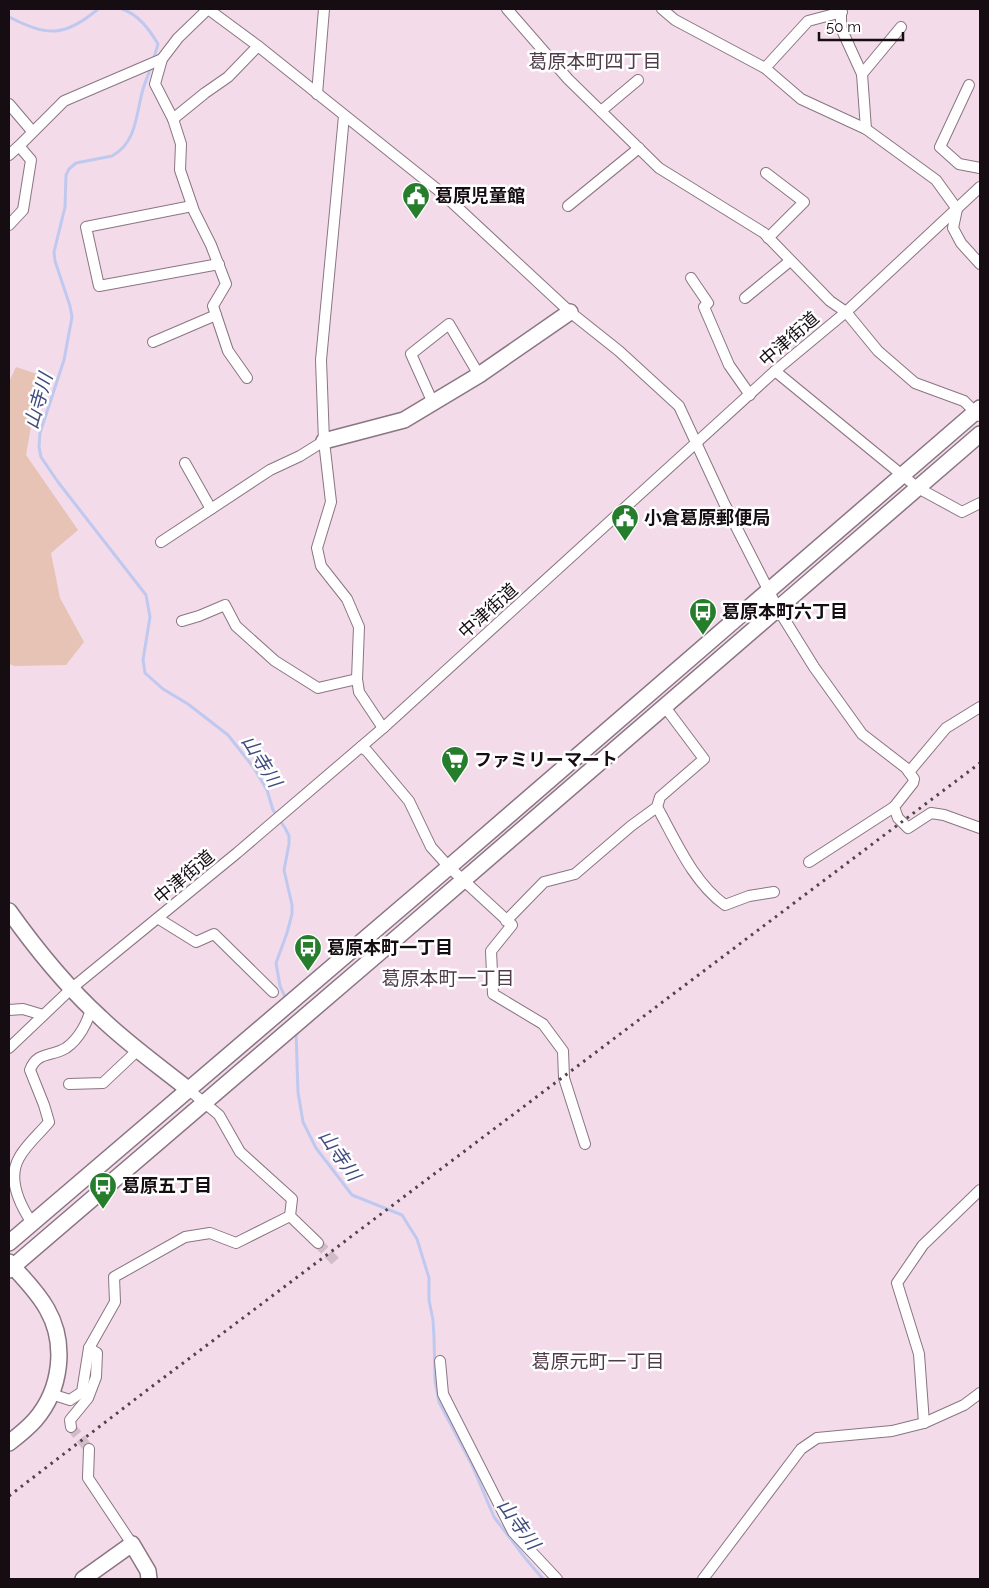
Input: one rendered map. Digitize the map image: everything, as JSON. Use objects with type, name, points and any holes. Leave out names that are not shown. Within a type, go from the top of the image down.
[{"type":"street","points":[[248,378],[228,351],[213,306],[226,284],[211,245],[192,206],[180,170],[181,144],[174,119],[155,84],[161,59],[178,38],[208,9],[258,46],[443,194],[570,312],[619,351],[679,406],[768,591],[814,667],[862,734],[909,772],[914,779],[894,808],[809,862]]},
{"type":"street","points":[[317,94],[324,9]]},
{"type":"street","points":[[9,1243],[290,1004],[903,475],[979,412],[964,401],[915,383],[878,351],[846,312],[830,302],[764,233],[659,168],[568,79],[507,9]]},
{"type":"street","points":[[662,9],[675,20],[764,68],[801,99],[866,129],[936,180],[957,209],[953,228],[961,243],[980,264]]},
{"type":"street","points":[[764,68],[808,21],[841,10],[842,28],[862,74],[866,129]]},
{"type":"street","points":[[862,74],[901,27]]},
{"type":"street","points":[[174,119],[228,77],[258,46]]},
{"type":"street","points":[[9,155],[64,101],[161,59]]},
{"type":"street","points":[[601,112],[638,80]]},
{"type":"street","points":[[968,85],[940,147],[959,164],[980,168]]},
{"type":"street","points":[[9,104],[32,131]]},
{"type":"street","points":[[344,116],[321,360],[324,441],[331,502],[317,548],[321,566],[346,599],[359,627],[356,679],[360,692],[383,728]]},
{"type":"street","points":[[9,225],[23,210],[31,160],[19,146]]},
{"type":"street","points":[[568,206],[639,148]]},
{"type":"street","points":[[766,173],[804,202],[768,238]]},
{"type":"street","name":"中津街道","points":[[9,1048],[72,988],[159,919],[383,728],[775,371],[846,312],[980,187]]},
{"type":"street","points":[[192,206],[86,226],[99,286],[218,264]]},
{"type":"street","points":[[745,298],[790,261]]},
{"type":"street","points":[[691,278],[708,303],[704,307],[729,365],[750,395]]},
{"type":"street","points":[[161,542],[270,470],[300,456],[324,441],[404,420],[479,376],[570,312]]},
{"type":"street","points":[[154,342],[216,315]]},
{"type":"street","points":[[433,403],[411,354],[449,324],[479,376]]},
{"type":"street","points":[[775,371],[918,488],[962,512],[980,503]]},
{"type":"street","points":[[9,1443],[25,1431],[36,1418],[51,1394],[57,1374],[60,1353],[56,1331],[48,1310],[32,1286],[10,1266],[464,881],[980,434]]},
{"type":"street","points":[[185,463],[211,509]]},
{"type":"street","points":[[182,621],[200,616],[225,605],[236,626],[275,661],[318,688],[356,679]]},
{"type":"street","points":[[506,920],[544,882],[575,874],[657,806],[660,797],[704,759],[665,707]]},
{"type":"street","points":[[909,772],[946,728],[980,707]]},
{"type":"street","points":[[361,747],[367,751],[409,801],[431,847],[449,867],[512,925],[490,951],[493,994],[543,1024],[563,1050],[564,1078],[584,1144]]},
{"type":"street","points":[[657,806],[690,865],[712,896],[725,905],[749,896],[774,892]]},
{"type":"street","points":[[894,808],[898,818],[908,828],[931,813],[944,815],[980,828]]},
{"type":"street","points":[[9,911],[37,949],[91,1008],[122,1038],[219,1115],[240,1152],[292,1199],[290,1216]]},
{"type":"street","points":[[159,919],[196,942],[214,934],[273,992]]},
{"type":"street","points":[[32,1223],[22,1207],[14,1179],[15,1167],[19,1157],[49,1122],[30,1070],[33,1062],[65,1048],[78,1035],[89,1018],[91,1008]]},
{"type":"street","points":[[9,1010],[24,1009],[43,1015]]},
{"type":"street","points":[[69,1084],[103,1083],[138,1050]]},
{"type":"street","points":[[924,1423],[919,1354],[897,1283],[923,1245],[980,1190]]},
{"type":"street","points":[[290,1216],[318,1243]]},
{"type":"street","points":[[51,1394],[70,1400],[82,1392],[89,1348],[115,1302],[114,1277],[185,1237],[210,1233],[236,1244],[290,1216]]},
{"type":"street","points":[[71,1428],[70,1420],[88,1398],[96,1377],[97,1353],[89,1348]]},
{"type":"street","points":[[440,1361],[443,1394],[513,1532],[556,1579]]},
{"type":"street","points":[[703,1579],[801,1449],[817,1438],[892,1431],[924,1423],[964,1405],[980,1393]]},
{"type":"street","points":[[88,1450],[88,1478],[132,1544],[148,1571],[149,1579]]},
{"type":"street","points":[[83,1579],[132,1544]]},
{"type":"shaded area","points":[[16,367],[40,375],[26,455],[78,530],[51,553],[60,598],[84,642],[66,665],[15,666],[9,664],[9,382]]},
{"type":"waterway","name":"山寺川","points":[[9,17],[34,28],[55,31],[75,25],[98,9]]},
{"type":"waterway","name":"山寺川","points":[[122,9],[134,15],[143,23],[158,44],[153,61]]},
{"type":"waterway","name":"山寺川","points":[[151,67],[143,90],[134,128],[126,144],[112,156],[76,163],[69,169],[66,175],[65,207],[54,252],[72,317],[64,360],[40,433],[39,447],[41,457],[58,482],[146,595],[150,617],[143,660],[145,673],[163,689],[188,704],[228,735],[254,768],[267,790],[273,810],[289,836],[284,870],[292,905],[292,914],[276,963],[280,986],[286,999]]},
{"type":"waterway","name":"山寺川","points":[[296,1031],[298,1092],[303,1122],[316,1148],[352,1195],[402,1215],[417,1239],[429,1278],[429,1300],[434,1337],[435,1381],[439,1402],[472,1465],[494,1517],[543,1579]]},
{"type":"tunnel","points":[[318,1243],[336,1262]]},
{"type":"tunnel","points":[[71,1427],[89,1449]]},
{"type":"railway","points":[[9,1496],[980,763]]},
{"type":"place","name":"葛原児童館","points":[[416,220]]},
{"type":"place","name":"小倉葛原郵便局","points":[[625,542]]},
{"type":"place","name":"葛原本町六丁目","points":[[703,636]]},
{"type":"place","name":"ファミリーマート","points":[[455,784]]},
{"type":"place","name":"葛原本町一丁目","points":[[308,972]]},
{"type":"place","name":"葛原五丁目","points":[[103,1210]]},
{"type":"district","name":"葛原本町四丁目","points":[[595,61]]},
{"type":"district","name":"葛原本町一丁目","points":[[448,978]]},
{"type":"district","name":"葛原元町一丁目","points":[[598,1361]]}]
